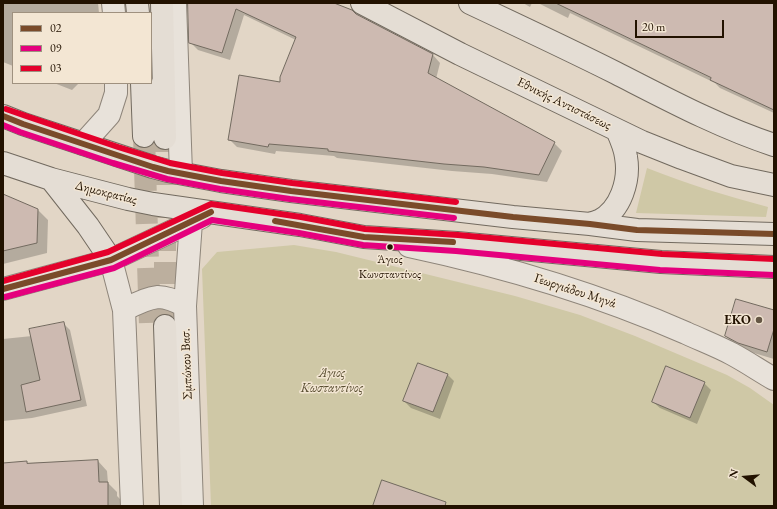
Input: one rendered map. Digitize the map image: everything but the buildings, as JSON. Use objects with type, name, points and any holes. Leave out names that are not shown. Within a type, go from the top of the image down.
[{"type":"main road","points":[[142,84],[155,137],[162,3]]},
{"type":"main road","name":"Εθνικής Αντιστάσεως","points":[[362,3],[460,54],[653,146],[731,176],[774,185]]},
{"type":"main road","points":[[470,3],[709,119],[774,145]]},
{"type":"main road","points":[[3,116],[153,167],[221,181],[291,191],[637,230],[774,234]]},
{"type":"main road","points":[[590,224],[599,221],[608,214],[616,206],[624,190],[627,158],[618,130]]},
{"type":"main road","name":"Δημοκρατίας","points":[[3,163],[51,179],[153,204],[300,225],[364,237],[457,243],[662,262],[774,267]]},
{"type":"main road","points":[[51,179],[88,226],[111,260]]},
{"type":"main road","name":"Σμπώκου Βασ.","points":[[157,506],[158,326],[171,506]]},
{"type":"street","points":[[175,3],[181,173]]},
{"type":"street","points":[[83,144],[109,115],[116,93],[116,84]]},
{"type":"street","points":[[3,289],[111,260],[211,212]]},
{"type":"street","name":"Σμπώκου Βασ.","points":[[191,222],[185,306],[192,506]]},
{"type":"street","name":"Γεωργιάδου Μηνά","points":[[364,237],[411,246],[489,265],[533,277],[598,298],[663,323],[732,354],[774,379]]},
{"type":"street","points":[[111,260],[124,310],[132,506]]},
{"type":"street","points":[[124,310],[137,303],[158,297],[176,301],[185,306]]},
{"type":"green space","points":[[647,168],[737,199],[768,207],[766,217],[636,213]]},
{"type":"green space","name":"Άγιος Κωσταντίνος","points":[[294,245],[336,252],[515,296],[580,315],[635,336],[727,375],[750,388],[774,405],[774,506],[211,506],[202,269],[217,252]]},
{"type":"tunnel","points":[[144,136],[150,326]]},
{"type":"tunnel","points":[[165,138],[165,317]]},
{"type":"transit line","name":"03","points":[[6,109],[170,163],[222,173],[292,183],[456,202]]},
{"type":"transit line","name":"02","points":[[3,116],[153,167],[221,181],[291,191],[637,230],[774,234]]},
{"type":"transit line","name":"09","points":[[3,125],[113,163],[167,179],[220,189],[290,199],[454,218]]},
{"type":"transit line","name":"03","points":[[3,281],[108,252],[211,204],[301,217],[365,229],[458,235],[662,254],[774,259]]},
{"type":"transit line","name":"02","points":[[3,289],[111,260],[211,212]]},
{"type":"transit line","name":"09","points":[[5,297],[114,268],[212,220],[299,233],[363,245],[456,251],[660,270],[774,275]]},
{"type":"transit line","name":"02","points":[[275,221],[364,237],[453,242]]},
{"type":"place","name":"Άγιος Κωνσταντίνος","points":[[390,247]]},
{"type":"place","name":"EKO","points":[[759,320]]}]
